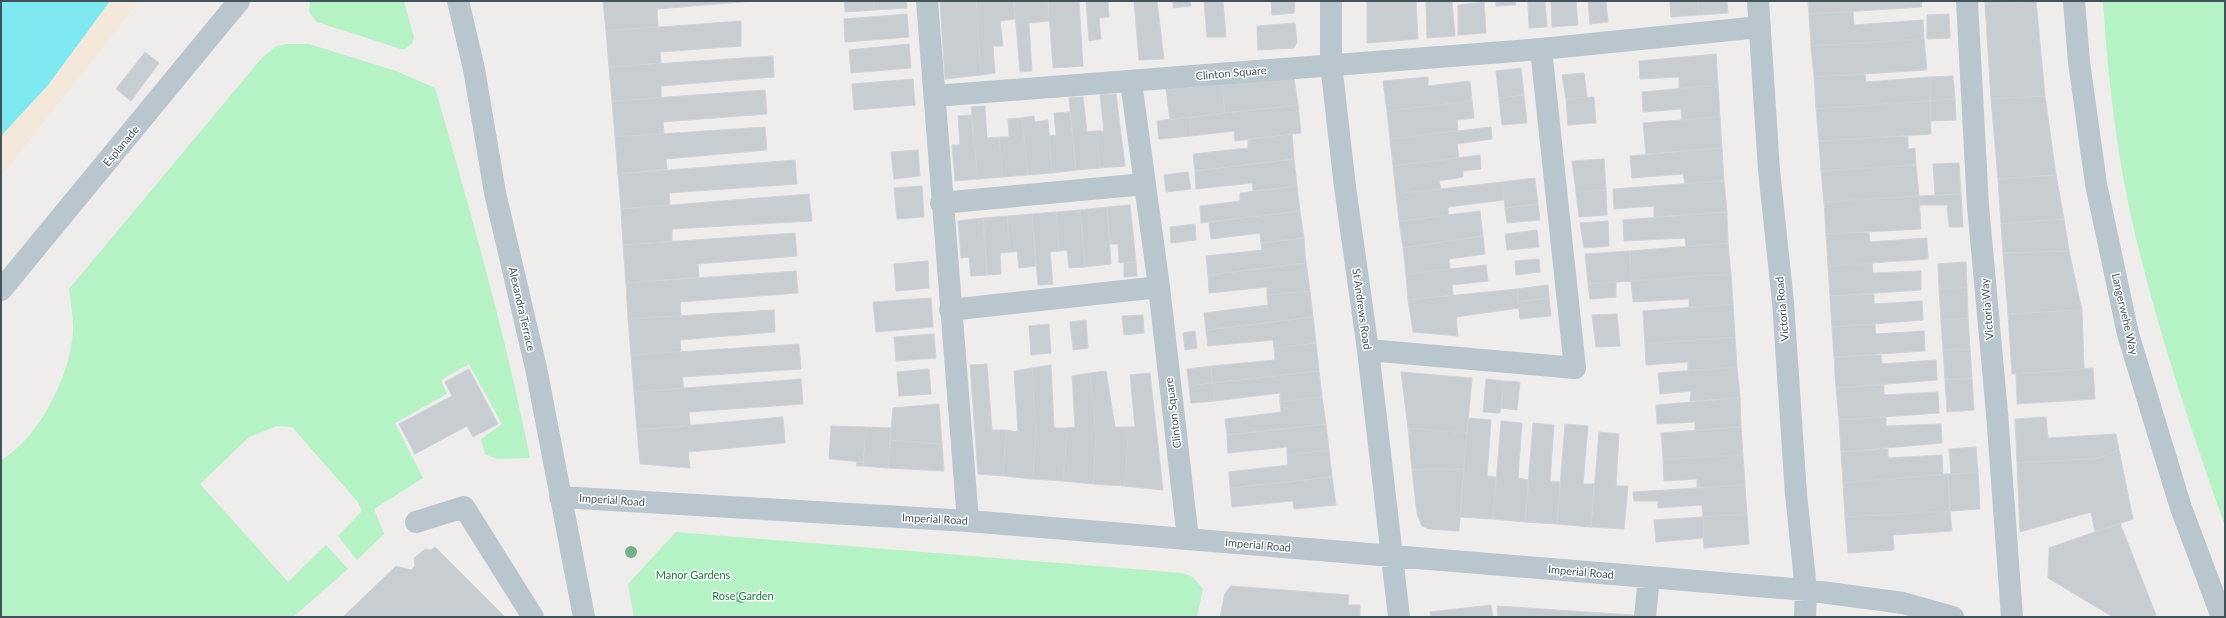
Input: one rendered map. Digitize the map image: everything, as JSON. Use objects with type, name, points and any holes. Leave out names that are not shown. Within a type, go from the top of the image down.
[{"type":"street","name":"Esplanade","points":[[1,290],[239,1]]},
{"type":"street","name":"Alexandra Terrace","points":[[458,1],[474,69],[495,193],[536,368],[584,617]]},
{"type":"street","points":[[926,1],[935,96],[941,203],[968,521]]},
{"type":"street","name":"St Andrews Road","points":[[1331,1],[1331,64],[1345,187],[1368,350],[1399,617]]},
{"type":"street","name":"Victoria Road","points":[[1758,1],[1769,170],[1782,302],[1796,494],[1806,590],[1805,617]]},
{"type":"street","name":"Victoria Way","points":[[1967,1],[1978,206],[1997,413],[2012,617]]},
{"type":"street","name":"Langerwehe Way","points":[[2074,1],[2079,62],[2096,184],[2128,334],[2181,508],[2222,617]]},
{"type":"street","name":"Clinton Square","points":[[935,96],[1131,82],[1331,64],[1541,49],[1760,27]]},
{"type":"street","points":[[1368,350],[1575,368],[1541,49]]},
{"type":"street","name":"Clinton Square","points":[[1131,82],[1158,287],[1188,539]]},
{"type":"street","points":[[941,203],[1145,184]]},
{"type":"street","points":[[950,310],[1158,287]]},
{"type":"street","name":"Imperial Road","points":[[560,497],[968,521],[1806,590],[1903,603],[1953,617]]},
{"type":"street","points":[[416,522],[464,507],[533,617]]},
{"type":"street","points":[[1645,617],[1649,577]]},
{"type":"green space","points":[[310,1],[404,1],[414,38],[412,43],[405,49],[401,49],[317,22],[309,12]]},
{"type":"green space","points":[[2103,1],[2225,1],[2225,526],[2176,382],[2154,308],[2135,234],[2123,176],[2114,118]]},
{"type":"green space","points":[[287,44],[309,44],[396,71],[435,88],[498,318],[510,365],[530,458],[497,459],[485,454],[481,439],[502,424],[469,364],[441,380],[447,394],[395,423],[423,478],[374,509],[384,534],[357,560],[338,536],[362,511],[358,502],[292,427],[277,426],[249,437],[200,484],[288,582],[326,545],[348,569],[293,617],[1,617],[1,460],[27,439],[38,424],[57,391],[64,374],[73,335],[69,289],[261,59],[276,46]]},
{"type":"green space","name":"Manor Gardens","points":[[676,532],[1182,573],[1193,577],[1203,589],[1197,617],[634,617],[628,584]]},
{"type":"sand","points":[[1,1],[139,1],[1,176]]},
{"type":"water","points":[[1,1],[110,1],[48,85],[1,136]]},
{"type":"building","points":[[603,1],[754,1],[657,9],[658,27],[606,31]]},
{"type":"building","points":[[844,1],[873,1],[874,10],[845,12]]},
{"type":"building","points":[[873,1],[906,1],[907,8],[874,10]]},
{"type":"building","points":[[940,1],[976,1],[981,75],[945,79]]},
{"type":"building","points":[[976,1],[1014,1],[1015,19],[1000,21],[1003,46],[993,46],[995,73],[981,75]]},
{"type":"building","points":[[1014,1],[1048,1],[1049,21],[1029,23],[1032,71],[1020,72]]},
{"type":"building","points":[[1048,1],[1079,1],[1083,66],[1053,68]]},
{"type":"building","points":[[1086,1],[1108,1],[1109,17],[1099,18],[1101,39],[1089,41]]},
{"type":"building","points":[[1134,1],[1157,1],[1164,59],[1139,60]]},
{"type":"building","points":[[1173,1],[1190,1],[1191,6],[1173,8]]},
{"type":"building","points":[[1204,1],[1223,1],[1226,37],[1207,37]]},
{"type":"building","points":[[1271,1],[1295,1],[1294,13],[1272,15]]},
{"type":"building","points":[[1367,1],[1416,1],[1418,39],[1367,43]]},
{"type":"building","points":[[1452,1],[1455,36],[1427,38],[1426,2]]},
{"type":"building","points":[[1496,1],[1515,1],[1516,5],[1496,6]]},
{"type":"building","points":[[1527,1],[1545,1],[1545,3],[1528,3]]},
{"type":"building","points":[[1551,1],[1576,1],[1578,25],[1552,27]]},
{"type":"building","points":[[1588,1],[1606,1],[1608,22],[1590,24]]},
{"type":"building","points":[[1670,1],[1698,1],[1699,15],[1671,17]]},
{"type":"building","points":[[1698,1],[1727,1],[1728,13],[1699,15]]},
{"type":"building","points":[[1808,1],[1921,1],[1922,7],[1809,14]]},
{"type":"building","points":[[1985,1],[2036,1],[1985,4]]},
{"type":"building","points":[[2036,1],[2045,96],[1991,99],[1985,4]]},
{"type":"building","points":[[1484,2],[1486,33],[1458,35],[1458,5]]},
{"type":"building","points":[[1528,3],[1545,3],[1547,27],[1529,28]]},
{"type":"building","points":[[1853,12],[1854,25],[1923,20],[1924,39],[1811,46],[1809,14]]},
{"type":"building","points":[[907,14],[909,37],[845,42],[844,19]]},
{"type":"building","points":[[1949,14],[1950,38],[1927,39],[1927,15]]},
{"type":"building","points":[[741,21],[741,46],[660,52],[661,63],[609,67],[606,31]]},
{"type":"building","points":[[1295,23],[1297,42],[1294,48],[1258,50],[1257,26]]},
{"type":"building","points":[[1924,39],[1927,70],[1814,77],[1811,46]]},
{"type":"building","points":[[909,44],[911,68],[851,73],[849,50]]},
{"type":"building","points":[[145,52],[159,63],[131,101],[116,89]]},
{"type":"building","points":[[1716,54],[1718,85],[1679,89],[1679,77],[1640,79],[1639,61]]},
{"type":"building","points":[[773,56],[774,77],[661,86],[661,98],[612,101],[609,67]]},
{"type":"building","points":[[1521,68],[1524,95],[1499,98],[1496,71]]},
{"type":"building","points":[[1584,73],[1587,97],[1566,99],[1562,75]]},
{"type":"building","points":[[1865,74],[1866,82],[1930,77],[1930,101],[1816,109],[1814,77]]},
{"type":"building","points":[[1953,76],[1955,99],[1930,101],[1930,77]]},
{"type":"building","points":[[1428,77],[1428,86],[1470,81],[1472,101],[1387,111],[1383,81]]},
{"type":"building","points":[[1294,78],[1298,105],[1225,113],[1222,85]]},
{"type":"building","points":[[913,79],[915,105],[854,110],[852,84]]},
{"type":"building","points":[[1222,85],[1225,113],[1170,120],[1166,89]]},
{"type":"building","points":[[1718,85],[1720,117],[1682,120],[1681,109],[1643,112],[1642,92]]},
{"type":"building","points":[[765,90],[767,114],[663,122],[664,134],[615,137],[612,101]]},
{"type":"building","points":[[1116,94],[1125,166],[1100,168],[1096,131],[1104,131],[1100,95]]},
{"type":"building","points":[[1524,95],[1527,123],[1502,125],[1499,98]]},
{"type":"building","points":[[2045,96],[2056,175],[1998,179],[1991,99]]},
{"type":"building","points":[[1083,97],[1087,132],[1096,131],[1100,168],[1076,170],[1069,98]]},
{"type":"building","points":[[1594,97],[1596,123],[1568,125],[1566,99]]},
{"type":"building","points":[[1955,99],[1956,120],[1931,121],[1930,101]]},
{"type":"building","points":[[1472,101],[1474,118],[1457,120],[1458,131],[1390,139],[1387,111]]},
{"type":"building","points":[[1930,101],[1931,134],[1819,141],[1816,109]]},
{"type":"building","points":[[1298,105],[1301,133],[1235,141],[1234,131],[1191,136],[1189,117]]},
{"type":"building","points":[[985,106],[987,138],[999,137],[1003,177],[978,179],[971,107]]},
{"type":"building","points":[[1070,112],[1076,170],[1052,173],[1049,136],[1056,135],[1054,113]]},
{"type":"building","points":[[971,115],[978,179],[955,181],[952,145],[960,145],[958,116]]},
{"type":"building","points":[[1034,116],[1035,122],[1048,120],[1052,173],[1028,175],[1022,118]]},
{"type":"building","points":[[1189,117],[1191,136],[1159,139],[1157,121]]},
{"type":"building","points":[[1720,117],[1722,148],[1646,154],[1643,123]]},
{"type":"building","points":[[1022,118],[1028,175],[1003,177],[999,137],[1009,137],[1008,119]]},
{"type":"building","points":[[765,127],[767,150],[666,159],[667,169],[618,174],[615,137]]},
{"type":"building","points":[[1491,127],[1492,139],[1457,144],[1459,158],[1393,166],[1390,139]]},
{"type":"building","points":[[1292,134],[1294,159],[1195,171],[1193,154],[1248,148],[1248,139]]},
{"type":"building","points":[[1908,136],[1908,149],[1915,148],[1916,165],[1821,171],[1819,141]]},
{"type":"building","points":[[1722,148],[1724,181],[1685,184],[1683,174],[1632,178],[1630,156]]},
{"type":"building","points":[[918,150],[920,176],[894,179],[891,152]]},
{"type":"building","points":[[1480,155],[1481,169],[1463,171],[1463,177],[1439,181],[1441,189],[1396,194],[1393,166]]},
{"type":"building","points":[[1294,159],[1297,186],[1253,191],[1252,183],[1196,189],[1195,171]]},
{"type":"building","points":[[1604,159],[1606,190],[1576,192],[1572,161]]},
{"type":"building","points":[[795,160],[797,184],[669,193],[670,205],[621,209],[618,174]]},
{"type":"building","points":[[1959,163],[1961,194],[1935,195],[1933,164]]},
{"type":"building","points":[[1916,165],[1919,196],[1824,202],[1821,171]]},
{"type":"building","points":[[1188,172],[1191,189],[1166,192],[1164,175]]},
{"type":"building","points":[[2056,175],[2064,219],[2001,224],[1998,179]]},
{"type":"building","points":[[1535,178],[1538,204],[1505,208],[1502,182]]},
{"type":"building","points":[[1724,181],[1727,212],[1654,217],[1654,206],[1614,209],[1613,189]]},
{"type":"building","points":[[1502,182],[1504,200],[1448,207],[1448,215],[1399,221],[1396,194]]},
{"type":"building","points":[[922,186],[924,217],[897,219],[894,188]]},
{"type":"building","points":[[1297,186],[1300,211],[1201,223],[1200,206],[1240,201],[1240,193]]},
{"type":"building","points":[[1606,190],[1607,215],[1579,217],[1576,192]]},
{"type":"building","points":[[809,194],[812,221],[672,229],[672,241],[623,245],[621,209]]},
{"type":"building","points":[[1961,194],[1963,227],[1949,227],[1947,205],[1919,205],[1919,196]]},
{"type":"building","points":[[1919,196],[1921,229],[1826,234],[1824,202]]},
{"type":"building","points":[[1538,204],[1540,220],[1507,223],[1505,208]]},
{"type":"building","points":[[1130,205],[1136,262],[1119,263],[1118,244],[1110,244],[1107,207]]},
{"type":"building","points":[[1107,207],[1111,264],[1085,267],[1080,210]]},
{"type":"building","points":[[1080,210],[1085,267],[1069,268],[1067,250],[1059,251],[1056,212]]},
{"type":"building","points":[[1300,211],[1304,238],[1261,243],[1260,233],[1211,239],[1209,222]]},
{"type":"building","points":[[1480,211],[1483,236],[1403,248],[1399,221]]},
{"type":"building","points":[[1056,212],[1059,251],[1050,252],[1053,284],[1038,285],[1032,214]]},
{"type":"building","points":[[1727,212],[1728,243],[1686,247],[1685,238],[1624,241],[1623,220]]},
{"type":"building","points":[[1032,214],[1036,266],[1019,268],[1017,251],[1010,252],[1007,216]]},
{"type":"building","points":[[1007,216],[1010,252],[1000,253],[1001,274],[987,275],[983,218]]},
{"type":"building","points":[[983,218],[987,275],[971,276],[969,257],[961,258],[958,221]]},
{"type":"building","points":[[2064,219],[2069,251],[2003,253],[2001,224]]},
{"type":"building","points":[[1608,221],[1609,246],[1584,248],[1580,223]]},
{"type":"building","points":[[1195,224],[1196,240],[1171,243],[1170,227]]},
{"type":"building","points":[[1537,230],[1539,247],[1507,250],[1505,234]]},
{"type":"building","points":[[1869,232],[1870,242],[1927,238],[1928,259],[1828,266],[1826,234]]},
{"type":"building","points":[[795,233],[797,256],[698,264],[699,277],[626,283],[623,245]]},
{"type":"building","points":[[1483,236],[1485,254],[1449,259],[1450,269],[1406,274],[1403,248]]},
{"type":"building","points":[[1304,238],[1306,263],[1208,275],[1206,256],[1262,250],[1261,243]]},
{"type":"building","points":[[1728,243],[1731,274],[1631,281],[1630,251]]},
{"type":"building","points":[[1630,251],[1631,281],[1588,284],[1585,254]]},
{"type":"building","points":[[2069,251],[2082,310],[2008,314],[2003,253]]},
{"type":"building","points":[[1539,259],[1540,272],[1516,275],[1515,261]]},
{"type":"building","points":[[928,261],[929,288],[896,291],[894,264]]},
{"type":"building","points":[[1136,262],[1137,276],[1124,277],[1124,263]]},
{"type":"building","points":[[1966,262],[1967,288],[1939,289],[1938,264]]},
{"type":"building","points":[[1306,263],[1310,291],[1267,295],[1267,287],[1209,293],[1208,275]]},
{"type":"building","points":[[1872,263],[1873,273],[1921,271],[1921,290],[1830,296],[1828,266]]},
{"type":"building","points":[[1486,265],[1488,281],[1452,285],[1453,295],[1408,300],[1406,274]]},
{"type":"building","points":[[796,271],[798,293],[680,302],[681,316],[628,319],[626,283]]},
{"type":"building","points":[[1731,274],[1733,304],[1689,308],[1689,299],[1633,302],[1631,281]]},
{"type":"building","points":[[1616,282],[1616,297],[1590,299],[1588,284]]},
{"type":"building","points":[[1548,285],[1549,298],[1518,302],[1517,289]]},
{"type":"building","points":[[1967,288],[1968,318],[1941,320],[1939,289]]},
{"type":"building","points":[[1517,289],[1519,308],[1456,317],[1458,336],[1413,332],[1408,300]]},
{"type":"building","points":[[1310,291],[1313,317],[1206,330],[1204,313],[1268,305],[1267,295]]},
{"type":"building","points":[[1874,294],[1874,304],[1922,301],[1923,320],[1832,327],[1830,296]]},
{"type":"building","points":[[931,298],[933,327],[876,332],[873,302]]},
{"type":"building","points":[[1549,298],[1551,316],[1520,319],[1518,302]]},
{"type":"building","points":[[1733,304],[1735,337],[1645,344],[1643,311]]},
{"type":"building","points":[[774,310],[775,332],[680,340],[681,352],[631,355],[628,319]]},
{"type":"building","points":[[2082,310],[2084,369],[2012,374],[2008,314]]},
{"type":"building","points":[[1617,314],[1620,346],[1596,347],[1592,315]]},
{"type":"building","points":[[1143,315],[1144,333],[1124,335],[1122,316]]},
{"type":"building","points":[[1313,317],[1316,343],[1274,348],[1273,340],[1208,346],[1206,330]]},
{"type":"building","points":[[1968,318],[1970,349],[1943,350],[1941,320]]},
{"type":"building","points":[[1086,320],[1088,348],[1073,350],[1070,322]]},
{"type":"building","points":[[1049,324],[1051,353],[1031,355],[1029,326]]},
{"type":"building","points":[[1875,324],[1876,334],[1924,331],[1925,351],[1834,357],[1832,327]]},
{"type":"building","points":[[1195,331],[1197,348],[1185,350],[1183,333]]},
{"type":"building","points":[[934,334],[936,358],[896,361],[894,337]]},
{"type":"building","points":[[1735,337],[1737,367],[1688,371],[1688,362],[1646,365],[1645,344]]},
{"type":"building","points":[[1316,343],[1319,371],[1212,383],[1211,366],[1275,360],[1274,348]]},
{"type":"building","points":[[799,344],[801,369],[682,377],[684,388],[634,392],[631,355]]},
{"type":"building","points":[[1970,349],[1972,378],[1945,380],[1943,350]]},
{"type":"building","points":[[1881,355],[1882,364],[1936,360],[1937,380],[1836,388],[1834,357]]},
{"type":"building","points":[[987,364],[992,430],[1006,430],[1003,476],[978,474],[970,365]]},
{"type":"building","points":[[1051,365],[1054,428],[1065,428],[1067,436],[1063,481],[1033,479],[1036,433],[1032,368]]},
{"type":"building","points":[[1211,366],[1212,383],[1189,386],[1187,369]]},
{"type":"building","points":[[1737,367],[1740,398],[1690,401],[1691,391],[1660,394],[1658,373]]},
{"type":"building","points":[[1032,368],[1036,433],[1033,479],[1003,476],[1006,430],[1018,432],[1014,371]]},
{"type":"building","points":[[2093,368],[2095,399],[2017,404],[2016,374]]},
{"type":"building","points":[[469,369],[498,424],[473,437],[467,426],[415,454],[399,424],[452,396],[445,382]]},
{"type":"building","points":[[929,369],[931,394],[899,396],[897,372]]},
{"type":"building","points":[[1106,371],[1115,427],[1126,427],[1128,441],[1124,486],[1093,484],[1096,438],[1090,373]]},
{"type":"building","points":[[1319,371],[1322,397],[1280,402],[1280,393],[1215,401],[1212,383]]},
{"type":"building","points":[[1401,372],[1472,378],[1467,433],[1408,428]]},
{"type":"building","points":[[1090,373],[1096,438],[1093,484],[1063,481],[1067,436],[1065,428],[1075,427],[1072,376]]},
{"type":"building","points":[[1150,373],[1163,490],[1124,486],[1128,441],[1126,427],[1135,427],[1130,375]]},
{"type":"building","points":[[1972,378],[1974,410],[1947,412],[1945,380]]},
{"type":"building","points":[[801,379],[803,404],[689,412],[690,425],[637,430],[634,392]]},
{"type":"building","points":[[1486,379],[1504,381],[1500,413],[1483,412]]},
{"type":"building","points":[[1504,381],[1520,382],[1517,410],[1501,408]]},
{"type":"building","points":[[1212,383],[1215,401],[1191,403],[1189,386]]},
{"type":"building","points":[[1884,385],[1884,395],[1938,392],[1939,413],[1839,420],[1836,388]]},
{"type":"building","points":[[1322,397],[1326,424],[1227,435],[1225,419],[1281,412],[1280,402]]},
{"type":"building","points":[[1740,398],[1741,427],[1695,430],[1695,422],[1657,424],[1656,405]]},
{"type":"building","points":[[939,404],[942,444],[890,440],[893,408]]},
{"type":"building","points":[[783,417],[785,443],[688,452],[690,468],[640,464],[637,430]]},
{"type":"building","points":[[1886,417],[1886,426],[1941,424],[1942,443],[1841,452],[1839,420]]},
{"type":"building","points":[[2046,417],[2048,438],[2116,434],[2119,450],[2099,458],[2017,463],[2015,419]]},
{"type":"building","points":[[1468,418],[1491,420],[1487,476],[1496,477],[1493,519],[1460,517]]},
{"type":"building","points":[[1501,421],[1522,423],[1518,478],[1529,480],[1525,522],[1493,519]]},
{"type":"building","points":[[1533,423],[1554,425],[1550,481],[1560,482],[1557,524],[1525,522]]},
{"type":"building","points":[[1326,424],[1329,450],[1287,455],[1287,447],[1228,453],[1227,435]]},
{"type":"building","points":[[1565,424],[1588,426],[1583,484],[1594,484],[1591,527],[1557,524]]},
{"type":"building","points":[[831,426],[866,427],[863,462],[829,459]]},
{"type":"building","points":[[866,427],[891,428],[888,468],[863,466]]},
{"type":"building","points":[[1741,427],[1743,455],[1663,459],[1661,433]]},
{"type":"building","points":[[1408,428],[1467,433],[1464,469],[1412,470]]},
{"type":"building","points":[[1599,432],[1619,434],[1616,486],[1628,486],[1624,529],[1591,527]]},
{"type":"building","points":[[890,440],[942,444],[944,471],[888,468]]},
{"type":"building","points":[[1976,447],[1978,472],[1951,475],[1949,449]]},
{"type":"building","points":[[1888,449],[1888,458],[1942,455],[1943,475],[1843,483],[1841,452]]},
{"type":"building","points":[[1329,450],[1332,477],[1230,488],[1229,472],[1288,465],[1287,455]]},
{"type":"building","points":[[2119,450],[2133,519],[2095,532],[2091,512],[2020,532],[2017,463],[2099,458]]},
{"type":"building","points":[[1743,455],[1745,485],[1697,488],[1697,479],[1664,481],[1663,459]]},
{"type":"building","points":[[857,462],[863,462],[863,466],[856,466]]},
{"type":"building","points":[[1464,469],[1459,531],[1429,529],[1422,526],[1417,514],[1412,470]]},
{"type":"building","points":[[1978,472],[1980,509],[1950,511],[1948,474]]},
{"type":"building","points":[[1948,474],[1950,511],[1845,517],[1843,483]]},
{"type":"building","points":[[1332,477],[1336,505],[1294,509],[1293,501],[1232,507],[1230,488]]},
{"type":"building","points":[[1745,485],[1747,514],[1703,517],[1702,505],[1658,508],[1658,501],[1634,501],[1633,492]]},
{"type":"building","points":[[1950,511],[1952,531],[1893,535],[1894,550],[1848,553],[1845,517]]},
{"type":"building","points":[[1747,514],[1749,544],[1704,548],[1703,517]]},
{"type":"building","points":[[1703,517],[1704,538],[1656,542],[1654,520]]},
{"type":"building","points":[[2120,523],[2156,615],[2150,617],[2113,617],[2048,578],[2049,548]]},
{"type":"building","points":[[435,547],[505,617],[343,617],[396,566],[411,570],[415,566],[414,558],[425,549],[431,550]]},
{"type":"building","points":[[1231,586],[1349,595],[1348,605],[1360,605],[1360,617],[1220,617],[1225,593]]},
{"type":"building","points":[[1491,605],[1493,617],[1431,617],[1430,612]]},
{"type":"building","points":[[1497,606],[1633,615],[1633,617],[1498,617]]},
{"type":"park label","name":"Rose Garden","points":[[743,596]]}]
